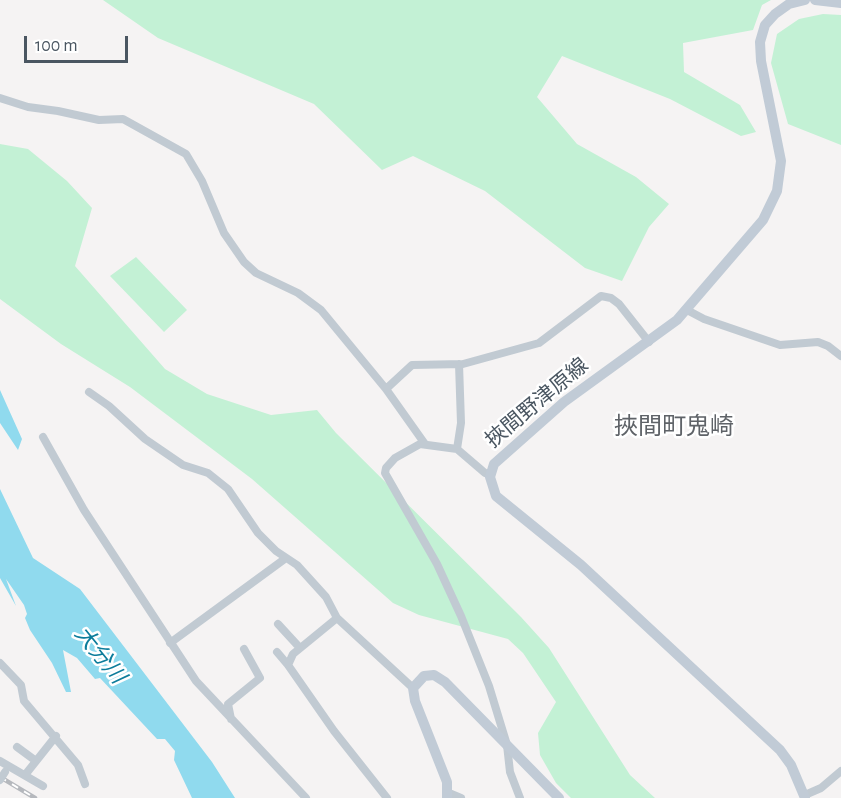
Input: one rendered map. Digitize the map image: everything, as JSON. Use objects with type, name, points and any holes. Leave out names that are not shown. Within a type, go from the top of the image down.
[{"type":"main road","name":"挾間野津原線","points":[[805,0],[789,4],[775,14],[765,26],[760,42],[761,61],[780,152],[780,176],[774,198],[756,229],[687,309],[649,342],[564,402],[498,460],[490,474],[491,487],[496,496],[581,565],[780,750],[791,765],[805,796]]},
{"type":"main road","points":[[815,0],[841,3]]},
{"type":"main road","points":[[448,795],[447,782],[415,701],[413,688],[424,675],[440,678],[558,798]]},
{"type":"street","points":[[0,98],[28,107],[99,120],[123,119],[186,154],[202,181],[224,233],[244,262],[256,273],[298,293],[321,310],[386,389],[425,444]]},
{"type":"street","points":[[386,389],[412,365],[459,364],[539,343],[601,296],[610,298],[619,304],[649,342]]},
{"type":"street","points":[[687,309],[704,319],[763,340],[786,346],[818,342],[841,356]]},
{"type":"street","points":[[457,449],[461,423],[459,364]]},
{"type":"street","points":[[89,392],[109,406],[145,439],[183,465],[208,473],[228,489],[258,533],[310,578],[326,597],[337,618],[413,688]]},
{"type":"street","points":[[43,437],[84,510],[196,681],[306,798]]},
{"type":"street","points":[[490,474],[485,473],[457,449],[425,444],[408,449],[395,458],[386,468],[385,473],[437,564],[461,616],[489,686],[507,745],[509,769],[520,798]]},
{"type":"street","points":[[170,643],[286,558]]},
{"type":"street","points":[[288,665],[288,660],[300,648],[337,618]]},
{"type":"street","points":[[278,624],[300,648]]},
{"type":"street","points":[[231,719],[228,704],[260,678],[244,649]]},
{"type":"street","points":[[277,652],[334,731],[387,798]]},
{"type":"street","points":[[0,663],[21,686],[24,701],[56,736],[78,765],[85,784]]},
{"type":"street","points":[[25,775],[56,736]]},
{"type":"street","points":[[18,747],[36,761]]},
{"type":"street","points":[[0,761],[43,786]]},
{"type":"street","points":[[805,796],[821,788],[841,771]]},
{"type":"street","points":[[0,780],[5,772]]},
{"type":"street","points":[[448,795],[461,798]]},
{"type":"green space","points":[[103,0],[771,0],[762,5],[753,30],[683,43],[684,72],[740,105],[756,132],[741,136],[670,99],[562,56],[537,97],[577,144],[636,177],[669,204],[649,227],[622,281],[585,268],[485,191],[413,156],[382,170],[314,104],[158,38]]},
{"type":"green space","points":[[823,14],[841,15],[841,145],[788,124],[771,63],[777,34],[799,19]]},
{"type":"green space","points":[[0,144],[28,149],[67,181],[92,208],[75,266],[165,369],[207,394],[271,415],[317,410],[336,433],[521,617],[549,648],[630,775],[655,798],[571,798],[556,783],[540,755],[538,733],[556,702],[523,653],[508,639],[419,615],[393,603],[252,479],[130,387],[61,344],[0,299]]},
{"type":"green space","points":[[136,257],[187,310],[164,332],[110,276]]},
{"type":"water","points":[[0,390],[22,439],[18,450],[0,423]]},
{"type":"water","name":"大分川","points":[[0,489],[33,558],[80,589],[212,762],[235,798],[192,798],[174,760],[175,751],[165,739],[157,739],[100,678],[95,679],[77,658],[63,650],[71,692],[66,692],[52,663],[30,630],[25,618],[27,614],[24,605],[6,579],[16,606],[0,578]]},
{"type":"railway","points":[[0,777],[35,798]]},
{"type":"district","name":"挾間町鬼崎","points":[[674,427]]}]
